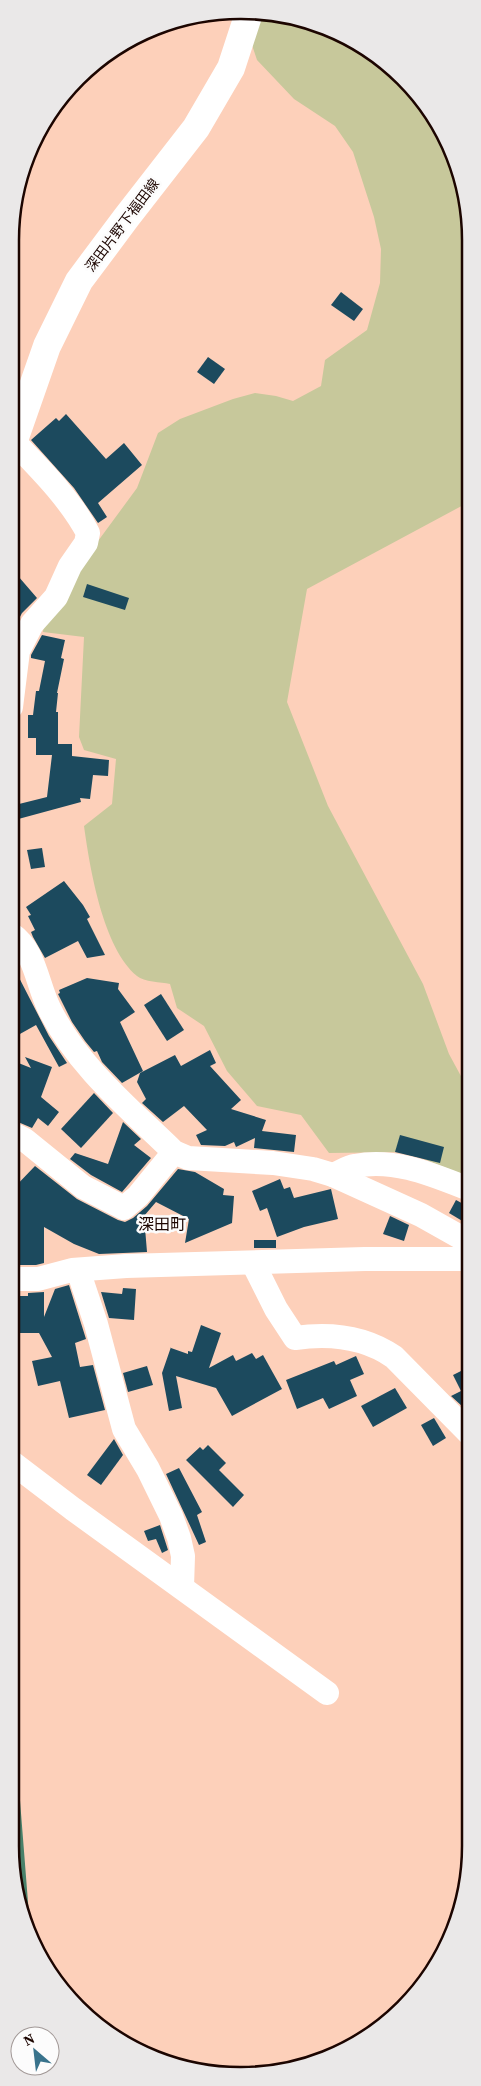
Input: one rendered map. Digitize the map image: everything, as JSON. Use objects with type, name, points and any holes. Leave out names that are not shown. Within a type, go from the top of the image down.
[{"type":"main road","name":"深田片野下福田線","points":[[19,427],[47,346],[79,282],[196,128],[231,68],[247,19]]},
{"type":"street","points":[[19,450],[44,473],[81,520],[88,533],[86,543],[70,566],[56,598],[32,624],[19,649]]},
{"type":"street","points":[[19,940],[30,957],[54,1019],[96,1078],[174,1152],[188,1158],[273,1163],[314,1169],[333,1175],[421,1215],[462,1238]]},
{"type":"street","points":[[19,1137],[83,1187],[124,1208],[138,1196],[174,1152]]},
{"type":"street","points":[[333,1175],[354,1166],[380,1164],[404,1166],[462,1187]]},
{"type":"street","points":[[19,1279],[38,1279],[78,1270],[126,1266],[462,1259]]},
{"type":"street","points":[[253,1263],[276,1309],[295,1338],[315,1335],[336,1336],[362,1341],[381,1348],[394,1357],[462,1427]]},
{"type":"street","points":[[78,1270],[96,1324],[124,1428],[148,1468],[171,1516],[179,1538],[183,1556],[182,1587]]},
{"type":"street","points":[[19,1468],[327,1693]]},
{"type":"green space","points":[[259,20],[298,26],[339,42],[364,56],[387,74],[407,94],[425,117],[445,156],[458,197],[462,226],[462,506],[307,589],[287,702],[328,806],[423,984],[449,1054],[462,1078],[462,1174],[406,1152],[329,1153],[301,1115],[257,1106],[227,1071],[204,1026],[177,1008],[170,984],[140,978],[125,963],[115,947],[100,907],[94,885],[84,826],[112,804],[116,759],[84,750],[79,737],[84,637],[43,632],[44,621],[65,586],[137,488],[158,433],[180,419],[233,399],[255,393],[293,401],[321,386],[325,360],[367,330],[380,283],[381,249],[374,217],[353,152],[335,126],[294,99],[257,60],[251,42]]},
{"type":"building","points":[[341,292],[363,309],[354,321],[331,305]]},
{"type":"building","points":[[208,357],[225,369],[214,384],[197,372]]},
{"type":"building","points":[[66,414],[106,459],[124,443],[142,465],[98,503],[107,517],[98,523],[74,488],[31,440],[56,418],[59,421]]},
{"type":"building","points":[[19,577],[37,598],[19,619]]},
{"type":"building","points":[[87,584],[129,598],[125,610],[83,597]]},
{"type":"building","points":[[42,635],[65,640],[61,658],[64,659],[57,693],[58,744],[72,744],[72,756],[109,760],[108,776],[93,775],[90,799],[80,798],[81,802],[19,819],[19,804],[47,797],[52,755],[36,755],[36,738],[28,738],[28,715],[33,715],[36,691],[39,691],[45,661],[31,658]]},
{"type":"building","points":[[42,848],[45,867],[31,869],[27,850]]},
{"type":"building","points":[[64,881],[90,917],[87,919],[105,955],[87,958],[78,941],[45,958],[33,937],[31,932],[35,930],[28,916],[31,915],[26,907]]},
{"type":"building","points":[[19,978],[49,1036],[67,1063],[59,1067],[36,1025],[19,1035]]},
{"type":"building","points":[[87,978],[119,983],[118,989],[135,1012],[120,1022],[143,1071],[122,1083],[102,1062],[97,1051],[94,1052],[85,1041],[72,1022],[58,994],[60,993],[59,990]]},
{"type":"building","points":[[161,994],[184,1030],[167,1041],[144,1005]]},
{"type":"building","points":[[210,1050],[216,1063],[210,1066],[241,1100],[231,1109],[266,1120],[262,1131],[296,1135],[294,1152],[254,1148],[255,1138],[236,1147],[234,1142],[225,1146],[201,1145],[196,1135],[207,1130],[184,1106],[163,1122],[142,1103],[146,1099],[137,1082],[140,1073],[175,1055],[181,1066]]},
{"type":"building","points":[[25,1057],[52,1067],[41,1097],[59,1112],[48,1126],[38,1118],[32,1128],[19,1122],[19,1063],[31,1068]]},
{"type":"building","points":[[94,1093],[113,1113],[81,1148],[61,1129]]},
{"type":"building","points":[[123,1122],[141,1139],[134,1145],[151,1158],[122,1192],[91,1175],[70,1159],[75,1153],[108,1164]]},
{"type":"building","points":[[400,1135],[444,1147],[440,1163],[395,1152]]},
{"type":"building","points":[[35,1166],[77,1199],[125,1222],[147,1206],[178,1169],[195,1172],[224,1189],[223,1195],[234,1196],[232,1223],[185,1243],[189,1219],[156,1202],[144,1216],[147,1252],[99,1254],[74,1244],[44,1227],[44,1263],[19,1265],[19,1183]]},
{"type":"building","points":[[280,1179],[284,1189],[290,1187],[294,1198],[331,1189],[338,1219],[304,1227],[277,1237],[267,1208],[260,1211],[252,1191]]},
{"type":"building","points":[[456,1200],[462,1203],[462,1221],[449,1213]]},
{"type":"building","points":[[390,1216],[409,1225],[404,1241],[383,1234]]},
{"type":"building","points":[[254,1240],[276,1240],[276,1248],[254,1248]]},
{"type":"building","points":[[69,1285],[86,1339],[75,1343],[80,1367],[93,1365],[105,1410],[69,1418],[60,1381],[38,1386],[32,1361],[52,1357],[39,1333],[20,1333],[20,1296],[28,1296],[28,1293],[44,1292],[44,1317],[55,1289]]},
{"type":"building","points":[[123,1288],[136,1289],[134,1320],[109,1318],[101,1292],[122,1294]]},
{"type":"building","points":[[201,1325],[221,1333],[209,1368],[233,1355],[236,1361],[252,1353],[256,1359],[263,1355],[282,1389],[232,1416],[216,1388],[176,1376],[182,1408],[169,1411],[162,1373],[171,1347],[188,1354],[188,1351],[192,1352]]},
{"type":"building","points":[[356,1356],[364,1374],[350,1380],[357,1396],[329,1409],[323,1398],[297,1409],[286,1380],[334,1361],[336,1365]]},
{"type":"building","points":[[147,1366],[153,1385],[128,1392],[123,1373]]},
{"type":"building","points":[[462,1370],[462,1406],[451,1396],[461,1391],[453,1375]]},
{"type":"building","points":[[395,1388],[407,1408],[373,1427],[361,1406]]},
{"type":"building","points":[[434,1418],[446,1438],[433,1446],[421,1425]]},
{"type":"building","points":[[114,1439],[123,1455],[101,1485],[87,1475]]},
{"type":"building","points":[[208,1445],[226,1463],[219,1470],[244,1495],[233,1507],[186,1460],[200,1447],[203,1450]]},
{"type":"building","points":[[179,1468],[202,1512],[197,1515],[206,1542],[199,1545],[166,1474]]},
{"type":"building","points":[[160,1525],[168,1550],[162,1553],[156,1539],[148,1541],[144,1531]]},
{"type":"waterway","points":[[19,1820],[25,1900]]},
{"type":"district","name":"深田町","points":[[162,1224]]}]
